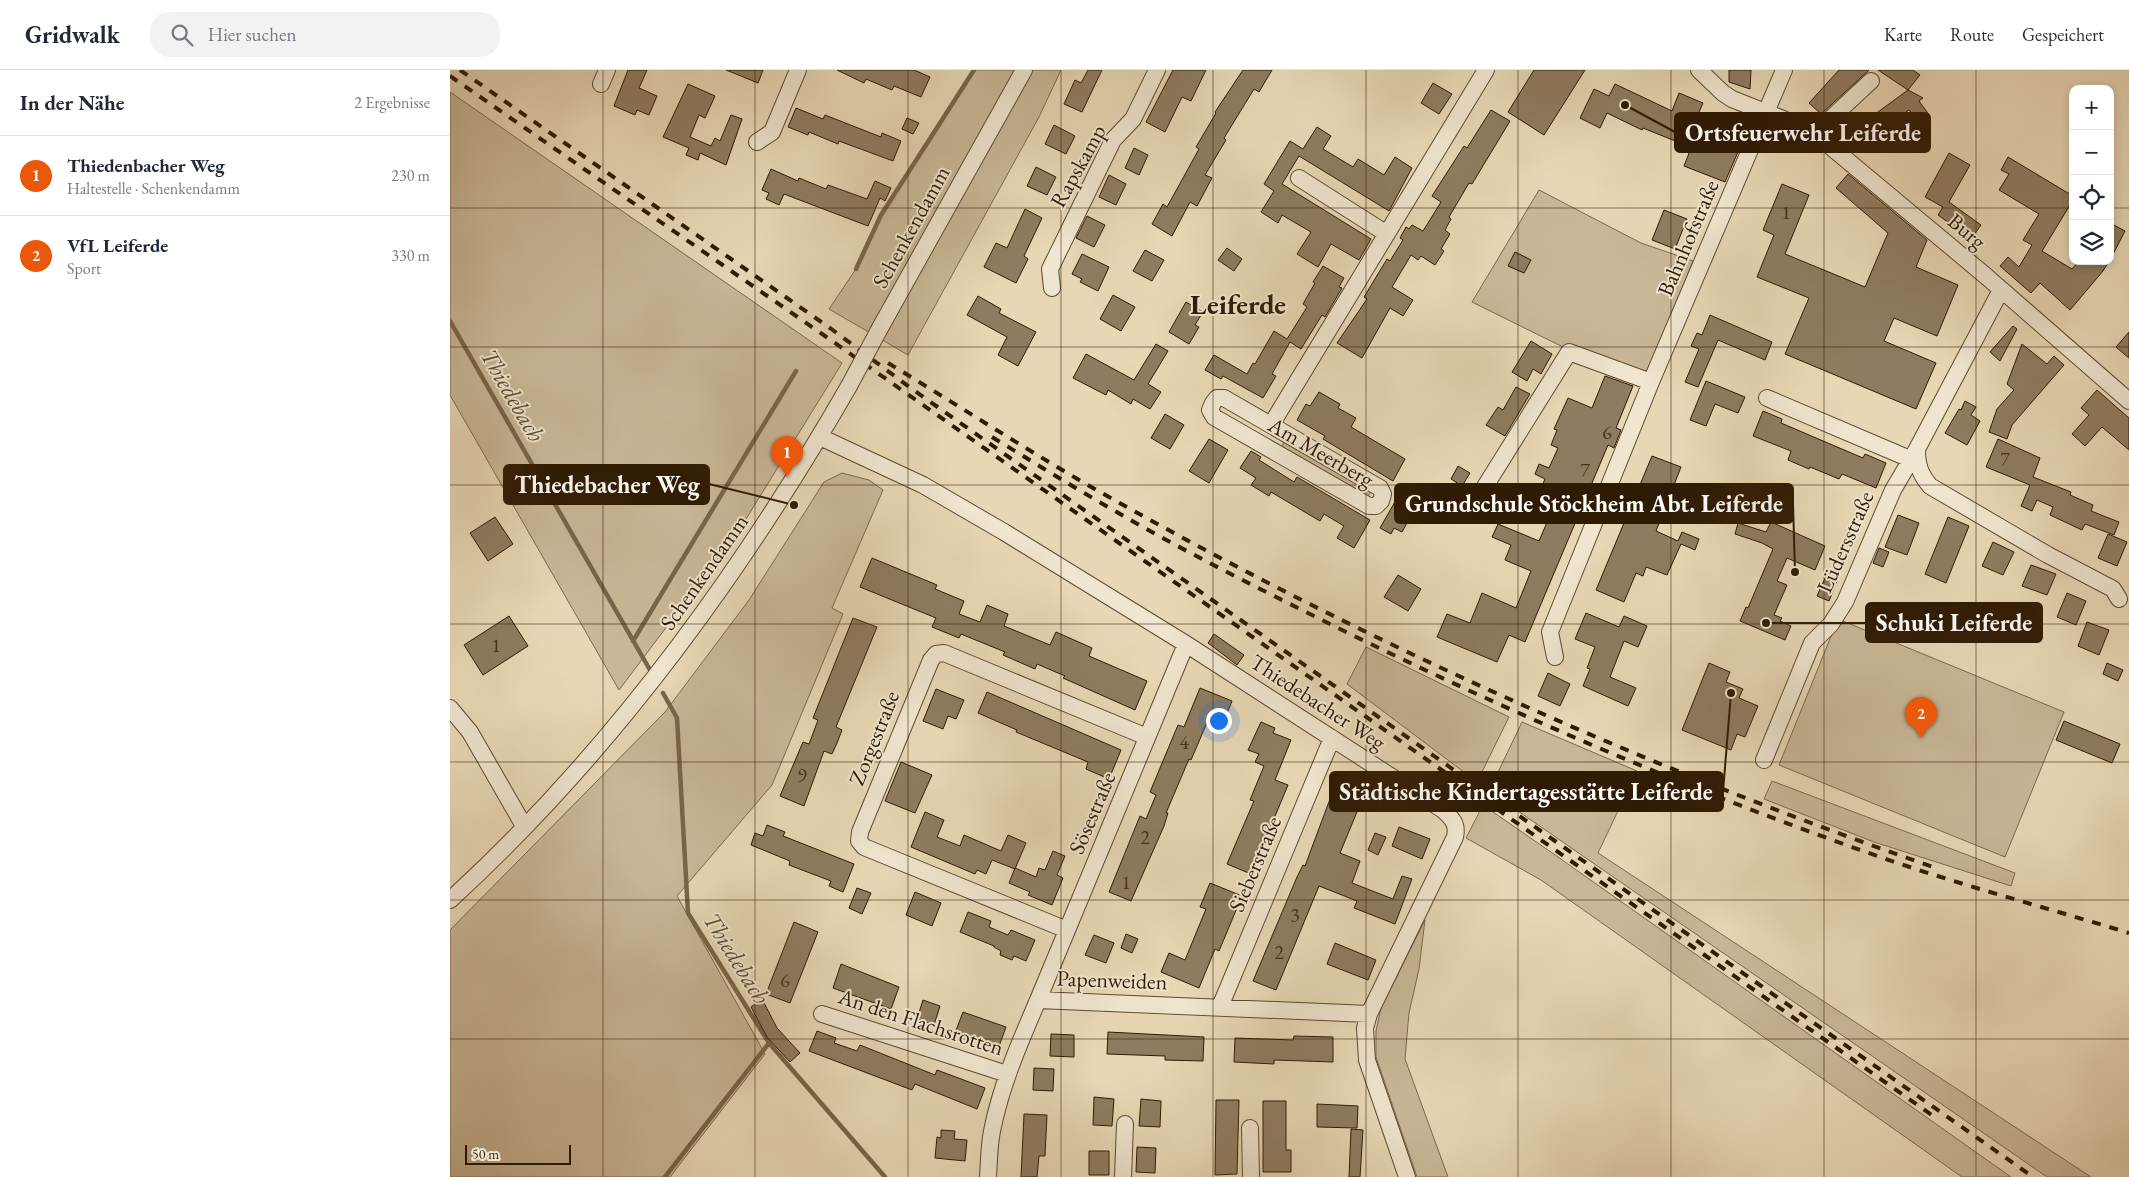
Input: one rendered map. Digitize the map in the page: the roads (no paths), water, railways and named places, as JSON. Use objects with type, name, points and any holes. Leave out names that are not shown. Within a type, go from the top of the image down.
[{"type":"street","points":[[757,142],[772,132],[798,70]]},
{"type":"street","name":"Schenkendamm","points":[[450,900],[478,875],[625,716],[693,628],[746,554],[820,437],[1024,70]]},
{"type":"street","name":"Rapskamp","points":[[1052,288],[1050,269],[1113,140],[1132,119],[1157,70]]},
{"type":"street","name":"Am Meerberg","points":[[1271,425],[1486,70]]},
{"type":"street","name":"Burg","points":[[1699,70],[1732,99],[1814,134],[1834,149],[2129,401]]},
{"type":"street","name":"Bahnhofstraße","points":[[1555,657],[1550,632],[1652,382],[1784,70]]},
{"type":"street","points":[[1814,134],[1871,81]]},
{"type":"street","points":[[1299,178],[1387,234]]},
{"type":"street","name":"Lüdersstraße","points":[[1764,760],[1812,643],[1831,624],[1845,602],[1893,490],[2001,290]]},
{"type":"street","points":[[1481,493],[1569,352],[1652,382]]},
{"type":"street","name":"Am Meerberg","points":[[1217,398],[1224,398],[1271,425],[1380,488],[1383,494],[1380,501],[1376,506],[1369,506],[1214,417],[1210,410],[1217,398]]},
{"type":"street","points":[[1767,398],[1914,454],[1922,476],[1930,486],[2048,555],[2113,589],[2119,599]]},
{"type":"street","name":"Thiedebacher Weg","points":[[820,437],[923,484],[951,500],[1186,644],[1443,810],[1452,819],[1457,828],[1455,837],[1369,1014],[1365,1028],[1368,1060],[1407,1177]]},
{"type":"street","name":"Sösestraße","points":[[1038,1000],[1186,644]]},
{"type":"street","name":"Zorgestraße","points":[[1067,930],[864,847],[859,841],[860,832],[931,660],[936,654],[944,653],[1148,738]]},
{"type":"street","points":[[450,708],[470,732],[524,826]]},
{"type":"street","name":"Sieberstraße","points":[[1220,1007],[1332,738]]},
{"type":"street","name":"Papenweiden","points":[[988,1177],[991,1132],[1007,1074],[1038,1000],[1369,1014]]},
{"type":"street","name":"An den Flachsrotten","points":[[822,1014],[1007,1074]]},
{"type":"street","points":[[1123,1177],[1125,1124]]},
{"type":"street","points":[[1250,1128],[1250,1177]]},
{"type":"waterway","points":[[856,269],[881,215],[974,70]]},
{"type":"waterway","name":"Thiedebach","points":[[450,321],[650,670]]},
{"type":"waterway","points":[[633,641],[796,371]]},
{"type":"waterway","name":"Thiedebach","points":[[663,693],[677,718],[688,913],[769,1043],[665,1177]]},
{"type":"waterway","points":[[769,1043],[885,1177]]},
{"type":"railway","points":[[460,70],[830,328],[912,389],[2033,1177]]},
{"type":"railway","points":[[450,76],[825,336],[1936,1118]]},
{"type":"railway","points":[[888,363],[1025,448],[1109,497],[1209,552],[1412,654],[1515,702],[1725,790],[1939,869]]},
{"type":"railway","points":[[992,437],[1068,484],[1225,571],[1336,627],[1532,719],[1731,802],[1866,852],[1964,884],[2129,933]]},
{"type":"place","name":"Ortsfeuerwehr Leiferde","points":[[1625,105]]},
{"type":"place","name":"Thiedenbacher Weg","points":[[787,477]]},
{"type":"place","name":"Thiedebacher Weg","points":[[794,505]]},
{"type":"place","name":"Grundschule Stöckheim Abt. Leiferde","points":[[1795,572]]},
{"type":"place","name":"Schuki Leiferde","points":[[1766,623]]},
{"type":"place","name":"Städtische Kindertagesstätte Leiferde","points":[[1731,693]]},
{"type":"place","name":"VfL Leiferde","points":[[1921,738]]},
{"type":"district","name":"Leiferde","points":[[1238,304]]}]
